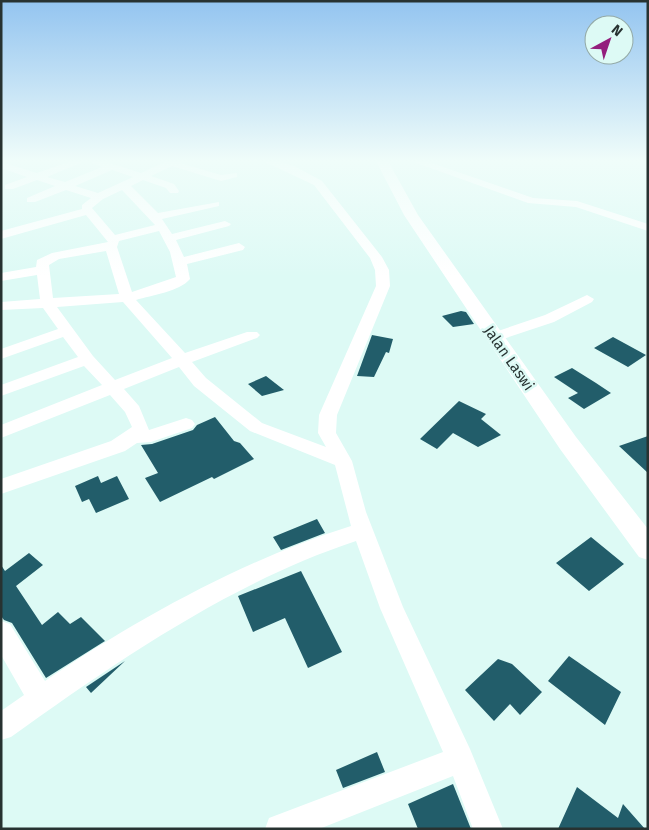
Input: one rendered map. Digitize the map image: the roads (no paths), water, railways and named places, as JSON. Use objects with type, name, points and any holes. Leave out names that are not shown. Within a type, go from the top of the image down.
[{"type":"street","points":[[95,200],[88,204],[88,211],[111,243],[127,298],[157,329],[200,382],[256,426],[343,461]]},
{"type":"street","points":[[1,306],[127,298],[179,282],[183,279],[180,262],[162,227],[141,200]]},
{"type":"street","points":[[331,200],[376,258],[382,270],[382,286],[328,415],[327,433],[343,461],[356,512],[392,608],[460,759],[488,829]]},
{"type":"street","name":"Jalan Laswi","points":[[403,200],[411,215],[568,443],[648,549]]},
{"type":"street","points":[[526,200],[532,202],[577,204],[648,228]]},
{"type":"street","points":[[1,488],[118,446],[133,437],[141,428],[133,410],[87,359],[47,303],[42,264],[56,256],[111,243],[162,227],[215,204]]},
{"type":"street","points":[[1,235],[88,211]]},
{"type":"street","points":[[162,227],[225,224]]},
{"type":"street","points":[[180,262],[239,247]]},
{"type":"street","points":[[1,277],[42,270]]},
{"type":"street","points":[[494,336],[534,322],[549,319],[587,299]]},
{"type":"street","points":[[1,354],[68,330]]},
{"type":"street","points":[[1,432],[181,360],[252,335]]},
{"type":"street","points":[[1,391],[87,359]]},
{"type":"street","points":[[133,437],[151,436],[186,424]]},
{"type":"street","points":[[1,726],[108,653],[246,577],[305,549],[364,530]]},
{"type":"street","points":[[1,632],[40,698]]},
{"type":"street","points":[[280,829],[460,759]]}]
